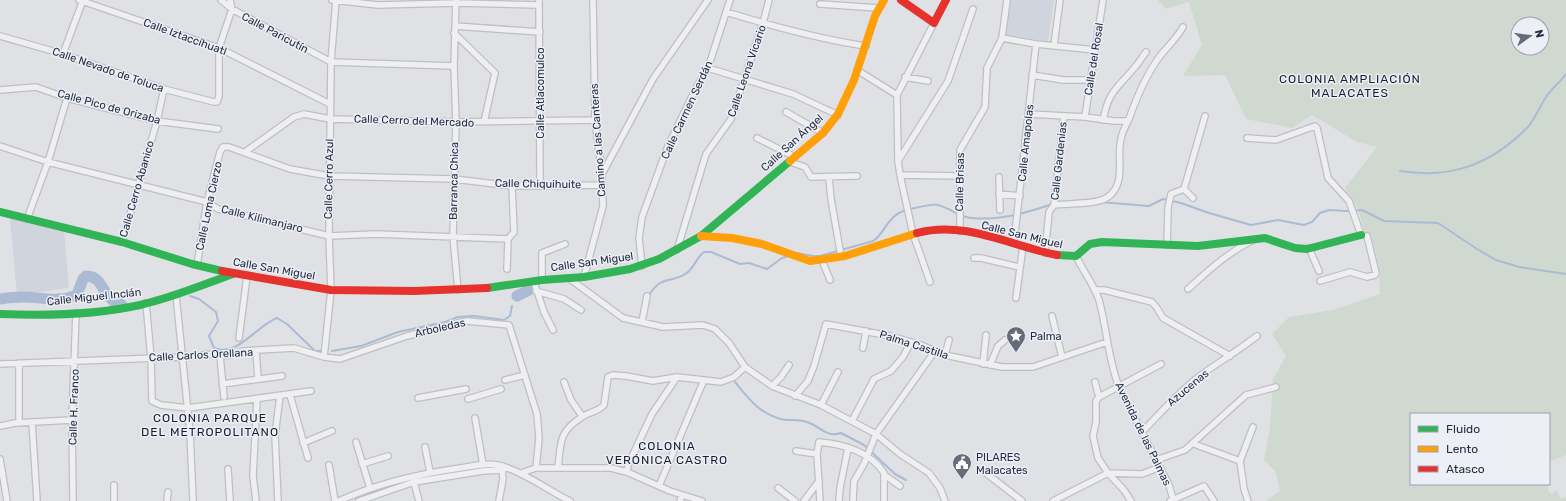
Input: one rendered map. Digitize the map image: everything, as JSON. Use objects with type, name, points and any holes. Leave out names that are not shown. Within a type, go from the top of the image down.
[{"type":"street","points":[[63,54],[82,0]]},
{"type":"street","name":"Calle Iztaccíhuatl","points":[[82,0],[219,48],[330,104]]},
{"type":"street","name":"Calle Paricutín","points":[[221,0],[232,10],[331,62]]},
{"type":"street","points":[[219,48],[232,10],[230,0]]},
{"type":"street","name":"Camino a las Canteras","points":[[584,277],[600,222],[602,206],[602,174],[595,120],[593,0]]},
{"type":"street","points":[[602,174],[653,79],[708,0]]},
{"type":"street","name":"Calle Carmen Serdán","points":[[642,266],[639,238],[642,217],[668,146],[697,86],[708,68],[730,0]]},
{"type":"street","name":"Calle Leona Vicario","points":[[677,250],[706,154],[731,118],[764,23],[769,0]]},
{"type":"street","name":"Calle San Ángel","points":[[701,236],[823,133],[838,115],[866,46],[878,8],[884,0]]},
{"type":"street","points":[[902,0],[934,23]]},
{"type":"street","points":[[930,282],[912,234],[900,175],[898,161],[896,95],[946,0]]},
{"type":"street","name":"Calle Brisas","points":[[960,231],[960,150],[985,106],[987,68],[1002,38],[1007,0]]},
{"type":"street","points":[[1054,45],[1060,0]]},
{"type":"street","name":"Calle del Rosal","points":[[1085,117],[1089,80],[1103,0]]},
{"type":"street","points":[[334,1],[539,3]]},
{"type":"street","name":"Calle Cerro Azul","points":[[324,357],[331,290],[329,176],[331,62],[334,1]]},
{"type":"street","name":"Barranca Chica","points":[[456,2],[454,33],[456,122],[453,236],[458,290]]},
{"type":"street","name":"Calle Atlacomulco","points":[[539,3],[541,121],[540,186]]},
{"type":"street","points":[[820,4],[878,8]]},
{"type":"street","points":[[898,161],[948,81],[974,9]]},
{"type":"street","points":[[726,12],[836,41],[866,46]]},
{"type":"street","points":[[455,26],[540,32]]},
{"type":"street","points":[[1054,203],[1084,203],[1108,197],[1117,184],[1121,170],[1120,144],[1138,92],[1149,73],[1183,27]]},
{"type":"street","points":[[454,33],[495,73],[484,122]]},
{"type":"street","name":"Calle Nevado de Toluca","points":[[0,36],[63,54],[164,89],[210,102],[217,102],[219,96],[219,48]]},
{"type":"street","points":[[1002,38],[1036,44],[1095,50]]},
{"type":"street","name":"Calle Amapolas","points":[[1016,298],[1019,267],[1017,218],[1036,44]]},
{"type":"street","points":[[1103,120],[1106,107],[1113,90],[1135,67],[1146,52]]},
{"type":"street","points":[[331,62],[454,66]]},
{"type":"street","points":[[708,68],[793,94],[838,115]]},
{"type":"street","points":[[857,70],[896,95]]},
{"type":"street","points":[[1032,75],[1063,80],[1089,80]]},
{"type":"street","points":[[906,77],[928,81]]},
{"type":"street","name":"Calle Pico de Orizaba","points":[[0,90],[36,87],[67,98],[157,121],[218,129]]},
{"type":"street","name":"Calle Cerro Abanico","points":[[122,242],[157,121],[164,89]]},
{"type":"street","points":[[27,219],[48,162],[67,98]]},
{"type":"street","points":[[786,112],[823,133]]},
{"type":"street","name":"Calle Cerro del Mercado","points":[[245,152],[294,117],[304,114],[330,118],[456,122],[595,120]]},
{"type":"street","points":[[1029,114],[1128,121]]},
{"type":"street","name":"Calle Gardenias","points":[[1045,253],[1049,212],[1054,203],[1064,116]]},
{"type":"street","points":[[1184,189],[1205,116]]},
{"type":"street","points":[[1247,138],[1276,140],[1315,126],[1317,128],[1328,178],[1349,201],[1364,236],[1375,275],[1367,277],[1350,272],[1320,281]]},
{"type":"street","points":[[757,138],[805,166],[811,177],[857,176]]},
{"type":"street","name":"Calle Kilimanjaro","points":[[0,146],[48,162],[138,186],[207,202],[218,209],[329,236],[376,234],[508,239]]},
{"type":"street","name":"Calle Loma Cierzo","points":[[197,265],[207,202],[220,152],[224,147],[229,147],[245,152]]},
{"type":"street","points":[[245,152],[290,169],[329,176]]},
{"type":"street","points":[[900,175],[960,176]]},
{"type":"street","name":"Calle Chiquihuite","points":[[329,176],[454,178],[512,186],[602,184]]},
{"type":"street","points":[[828,177],[830,199],[841,254]]},
{"type":"street","points":[[999,177],[1000,210]]},
{"type":"street","points":[[506,269],[508,239],[514,232],[512,186]]},
{"type":"street","points":[[1167,245],[1170,196],[1171,194],[1184,189]]},
{"type":"street","points":[[1184,189],[1193,198]]},
{"type":"street","points":[[999,194],[1020,196]]},
{"type":"street","name":"Calle San Miguel","points":[[0,212],[122,242],[197,265],[234,274],[331,290],[458,290],[584,277],[642,266],[677,250],[701,236],[733,238],[810,261],[822,260],[931,230],[960,231],[1018,244],[1057,256],[1076,256],[1090,244],[1102,242],[1198,246],[1256,239],[1272,239],[1289,247],[1309,248],[1352,236],[1364,236]]},
{"type":"street","points":[[1188,290],[1232,251],[1256,239]]},
{"type":"street","points":[[553,330],[536,291],[540,255],[542,252],[565,244]]},
{"type":"street","points":[[1309,248],[1319,271]]},
{"type":"street","name":"Avenida de las Palmas","points":[[1076,256],[1086,276],[1096,290],[1114,374],[1119,387],[1143,431],[1169,485],[1172,500]]},
{"type":"street","points":[[974,258],[981,258],[1019,267]]},
{"type":"street","points":[[822,260],[830,280]]},
{"type":"street","name":"Calle Miguel Inclán","points":[[0,314],[25,315],[76,312],[146,303],[176,295],[234,274]]},
{"type":"street","points":[[239,338],[247,276]]},
{"type":"street","points":[[570,279],[619,316],[663,327],[710,326],[724,338],[745,367],[772,386],[820,405],[876,434],[900,454],[929,473],[940,488],[946,501]]},
{"type":"street","points":[[1096,290],[1104,290],[1152,302],[1158,308],[1163,318],[1230,356]]},
{"type":"street","points":[[536,291],[564,299],[581,310]]},
{"type":"street","points":[[176,295],[192,456],[193,501]]},
{"type":"street","points":[[642,322],[642,312],[647,296]]},
{"type":"street","points":[[146,303],[151,358],[152,401],[161,405],[188,408],[311,391]]},
{"type":"street","name":"Calle H. Franco","points":[[73,501],[72,420],[76,361],[76,312]]},
{"type":"street","points":[[1052,316],[1062,357]]},
{"type":"street","name":"Arboledas","points":[[396,339],[466,321],[509,325],[525,375]]},
{"type":"street","name":"Palma Castilla","points":[[796,396],[808,381],[814,366],[826,324],[866,331],[911,342],[945,356],[1002,367],[1033,367],[1107,342]]},
{"type":"street","points":[[863,348],[866,331]]},
{"type":"street","points":[[982,364],[986,335]]},
{"type":"street","name":"Azucenas","points":[[1143,431],[1200,376],[1257,336]]},
{"type":"street","name":"Calle Carlos Orellana","points":[[0,364],[183,357],[212,354],[220,356],[243,351],[256,352],[294,348],[324,357],[340,359],[396,339]]},
{"type":"street","points":[[945,356],[949,340]]},
{"type":"street","points":[[990,365],[998,346],[1006,340]]},
{"type":"street","points":[[852,421],[874,379],[894,367],[903,357],[911,342]]},
{"type":"street","points":[[853,501],[854,481],[864,464],[876,434],[935,351]]},
{"type":"street","points":[[256,352],[258,379]]},
{"type":"street","points":[[220,356],[224,397]]},
{"type":"street","points":[[18,423],[20,363]]},
{"type":"street","points":[[1131,501],[1124,490],[1108,474],[1098,458],[1093,436],[1096,422],[1095,405],[1099,397],[1162,364]]},
{"type":"street","points":[[772,386],[781,378],[789,365]]},
{"type":"street","points":[[558,468],[562,437],[582,416],[601,409],[604,405],[608,377],[613,375],[653,380],[677,377],[721,382],[728,380],[745,367]]},
{"type":"street","points":[[820,405],[838,372]]},
{"type":"street","points":[[505,380],[525,375],[537,414],[539,438],[536,468]]},
{"type":"street","points":[[222,384],[282,376]]},
{"type":"street","points":[[627,472],[628,465],[652,414],[677,377]]},
{"type":"street","points":[[659,486],[704,380]]},
{"type":"street","points":[[564,382],[571,400],[582,416]]},
{"type":"street","points":[[1094,382],[1099,397]]},
{"type":"street","points":[[1156,460],[1179,453],[1194,444],[1246,395],[1276,387]]},
{"type":"street","points":[[468,399],[501,389]]},
{"type":"street","points":[[418,398],[466,390]]},
{"type":"street","points":[[290,395],[308,458]]},
{"type":"street","points":[[278,501],[275,435],[280,396]]},
{"type":"street","points":[[256,501],[253,476],[257,399]]},
{"type":"street","points":[[475,418],[483,465]]},
{"type":"street","points":[[0,426],[18,423],[72,420]]},
{"type":"street","points":[[32,422],[37,501]]},
{"type":"street","points":[[1248,501],[1244,489],[1240,461],[1253,427]]},
{"type":"street","points":[[303,443],[332,431]]},
{"type":"street","points":[[356,442],[370,488]]},
{"type":"street","points":[[820,501],[816,454],[819,442],[848,448],[867,454],[886,476],[900,486]]},
{"type":"street","points":[[1194,444],[1240,461]]},
{"type":"street","points":[[425,447],[430,472]]},
{"type":"street","points":[[839,501],[848,448]]},
{"type":"street","points":[[796,451],[816,454]]},
{"type":"street","points":[[362,464],[388,456]]},
{"type":"street","points":[[0,459],[7,501]]},
{"type":"street","points":[[329,465],[336,501]]},
{"type":"street","points":[[339,501],[370,488],[430,472],[483,465],[521,473],[538,481],[570,501]]},
{"type":"street","points":[[1053,501],[1108,474],[1142,474],[1160,467]]},
{"type":"street","points":[[359,501],[414,482],[503,468]]},
{"type":"street","points":[[499,501],[503,479],[503,468]]},
{"type":"street","points":[[521,473],[536,468],[611,468],[627,472],[659,486],[681,498],[702,501]]},
{"type":"street","points":[[228,469],[230,501]]},
{"type":"street","points":[[982,470],[1022,501]]},
{"type":"street","points":[[884,501],[886,476]]},
{"type":"street","points":[[804,501],[819,481]]},
{"type":"street","points":[[414,482],[419,501]]},
{"type":"street","points":[[114,485],[114,501]]},
{"type":"street","points":[[1172,500],[1204,486],[1214,501]]},
{"type":"street","points":[[778,488],[791,500]]},
{"type":"street","points":[[167,501],[168,492]]},
{"type":"shaded area","points":[[1011,0],[1054,0],[1048,42],[1005,34]]},
{"type":"shaded area","points":[[1158,0],[1566,0],[1566,455],[1550,462],[1550,413],[1410,413],[1410,485],[1548,485],[1548,491],[1552,494],[1557,490],[1560,499],[1566,497],[1566,501],[1266,501],[1280,491],[1276,472],[1264,460],[1270,427],[1273,379],[1286,356],[1272,334],[1289,317],[1333,310],[1380,294],[1379,266],[1371,234],[1365,232],[1357,207],[1345,188],[1377,147],[1357,142],[1312,115],[1292,128],[1246,119],[1225,75],[1183,76],[1202,45],[1189,2],[1166,9]]},
{"type":"shaded area","points":[[10,218],[64,230],[69,288],[17,295]]},
{"type":"waterway","points":[[1400,171],[1419,173],[1453,171],[1484,160],[1513,141],[1527,128],[1548,94],[1566,74]]},
{"type":"waterway","points":[[1100,202],[1149,206],[1163,199],[1181,203],[1251,225],[1278,220],[1304,225],[1312,222],[1320,213],[1329,210],[1362,210],[1384,221],[1438,223],[1496,260],[1519,267],[1566,274]]},
{"type":"waterway","points":[[1072,201],[1086,200]]},
{"type":"waterway","points":[[797,253],[820,256],[873,241],[880,235],[891,219],[899,213],[925,206],[938,205],[963,216],[982,219],[1013,216],[1052,204]]},
{"type":"waterway","points":[[648,297],[657,285],[667,280],[682,276],[688,272],[704,252],[711,252],[740,264],[749,263],[767,269],[782,258],[789,256]]},
{"type":"waterway","points":[[0,299],[20,297],[63,299],[77,295],[83,279],[86,276],[95,278],[101,284],[108,296],[115,302],[122,305]]},
{"type":"waterway","points":[[517,296],[531,289]]},
{"type":"waterway","points":[[190,296],[199,299],[216,312],[218,321],[209,336],[214,348],[222,350],[231,349],[277,318],[287,324],[315,351],[321,351]]},
{"type":"waterway","points":[[332,351],[361,346],[398,332],[445,322],[458,317],[474,316],[504,320],[510,316],[512,306]]},
{"type":"waterway","points":[[735,382],[754,404],[766,413],[780,419],[807,422],[827,433],[841,433],[864,445],[895,474],[906,480]]},
{"type":"traffic: fast","points":[[487,288],[542,280],[584,277],[630,269],[659,259],[701,236],[790,161]]},
{"type":"traffic: fast","points":[[0,212],[122,242],[192,264],[222,271]]},
{"type":"traffic: fast","points":[[1057,255],[1076,256],[1090,244],[1102,242],[1198,246],[1265,238],[1295,248],[1307,249],[1361,235]]},
{"type":"traffic: fast","points":[[0,314],[35,315],[106,311],[164,299],[233,274]]},
{"type":"traffic: slow","points":[[790,161],[823,133],[838,114],[854,80],[875,16],[884,0]]},
{"type":"traffic: slow","points":[[701,236],[732,238],[762,244],[810,261],[845,256],[917,233]]},
{"type":"traffic: jam","points":[[901,0],[934,23],[946,0]]},
{"type":"traffic: jam","points":[[917,233],[935,230],[970,232],[1057,255]]},
{"type":"traffic: jam","points":[[222,271],[331,290],[414,291],[487,288]]},
{"type":"place","name":"Palma","points":[[1016,353]]},
{"type":"place","name":"PILARES Malacates","points":[[962,480]]},
{"type":"district","name":"COLONIA AMPLIACIÓN MALACATES","points":[[1350,86]]},
{"type":"district","name":"COLONIA PARQUE DEL METROPOLITANO","points":[[210,425]]},
{"type":"district","name":"COLONIA VERÓNICA CASTRO","points":[[667,453]]}]
